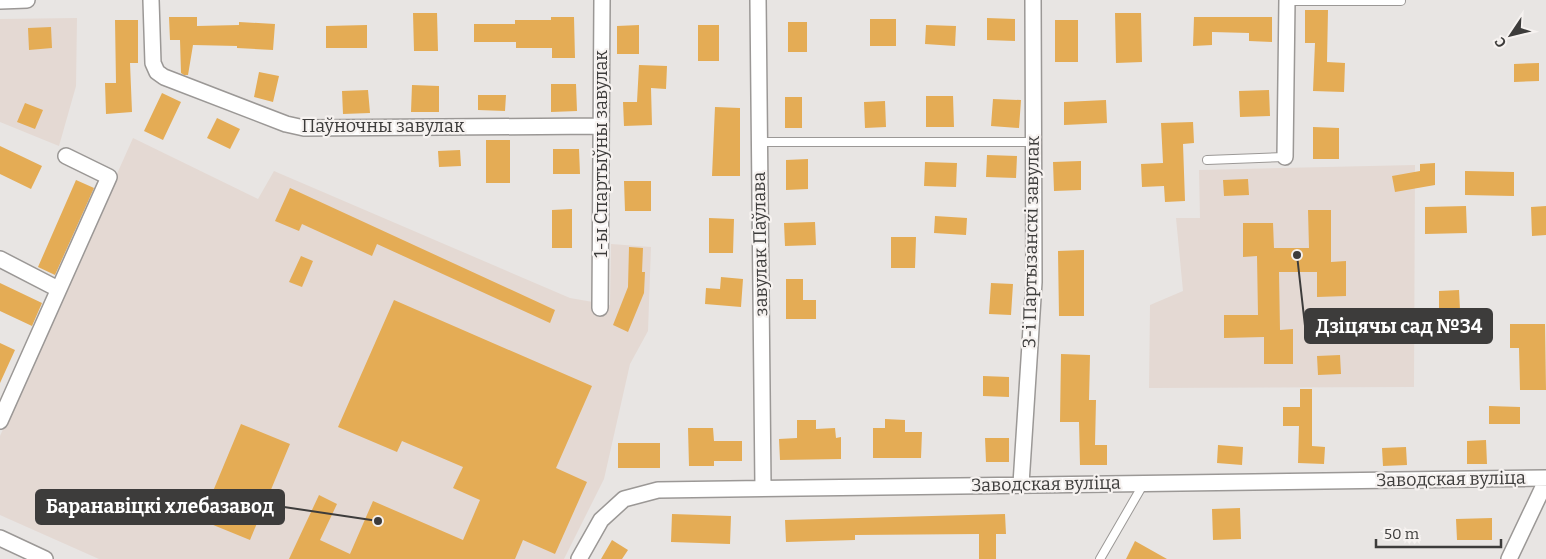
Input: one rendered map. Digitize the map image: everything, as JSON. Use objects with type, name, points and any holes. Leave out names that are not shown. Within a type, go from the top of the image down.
[{"type":"street","points":[[0,1],[26,0]]},
{"type":"street","name":"Паўночны завулак","points":[[151,0],[153,63],[157,72],[164,77],[286,124],[304,128],[601,126]]},
{"type":"street","name":"1-ы Спартыўны завулак","points":[[600,308],[602,0]]},
{"type":"street","name":"завулак Паўлава","points":[[758,0],[763,487]]},
{"type":"street","name":"3-і Партызанскі завулак","points":[[1021,484],[1034,282],[1033,0]]},
{"type":"street","points":[[1285,157],[1287,0]]},
{"type":"street","points":[[0,421],[109,177],[66,156]]},
{"type":"street","points":[[0,259],[58,289]]},
{"type":"street","points":[[1508,559],[1546,479]]},
{"type":"street","name":"Заводская вуліца","points":[[579,559],[600,520],[624,499],[658,490],[763,487],[1546,479]]},
{"type":"street","points":[[0,538],[45,559]]},
{"type":"lane","points":[[1287,0],[1401,1]]},
{"type":"lane","points":[[759,142],[1034,142]]},
{"type":"lane","points":[[1207,160],[1285,157]]},
{"type":"lane","points":[[1100,559],[1144,483]]},
{"type":"shaded area","points":[[77,18],[76,86],[59,146],[0,122],[0,19]]},
{"type":"shaded area","points":[[133,138],[258,199],[274,171],[570,298],[610,305],[611,244],[651,247],[648,331],[630,364],[604,479],[564,559],[99,559],[0,515],[0,436]]},
{"type":"shaded area","points":[[1415,165],[1414,387],[1149,388],[1150,305],[1183,291],[1176,218],[1200,218],[1199,170]]},
{"type":"building","points":[[1305,10],[1328,10],[1327,62],[1345,63],[1344,92],[1313,91],[1315,43],[1305,43]]},
{"type":"building","points":[[413,13],[437,13],[438,51],[414,51]]},
{"type":"building","points":[[1115,13],[1141,13],[1142,62],[1116,63]]},
{"type":"building","points":[[169,17],[197,17],[197,26],[239,25],[239,22],[275,24],[273,50],[237,48],[237,46],[193,45],[188,75],[184,75],[181,73],[180,40],[170,40]]},
{"type":"building","points":[[551,17],[574,17],[575,58],[552,58],[552,48],[516,48],[516,42],[474,42],[474,24],[515,24],[515,20],[551,20]]},
{"type":"building","points":[[1194,17],[1272,17],[1272,42],[1249,41],[1249,33],[1212,32],[1212,45],[1193,46]]},
{"type":"building","points":[[987,18],[1015,19],[1015,41],[987,40]]},
{"type":"building","points":[[870,19],[896,19],[896,46],[870,46]]},
{"type":"building","points":[[115,20],[138,20],[138,63],[130,63],[132,112],[106,114],[105,83],[116,83]]},
{"type":"building","points":[[1055,20],[1078,20],[1078,62],[1055,62]]},
{"type":"building","points":[[788,22],[807,22],[807,52],[788,52]]},
{"type":"building","points":[[367,25],[367,48],[326,48],[326,26]]},
{"type":"building","points":[[639,25],[639,54],[617,54],[617,26]]},
{"type":"building","points":[[698,25],[719,25],[719,61],[698,61]]},
{"type":"building","points":[[926,25],[956,26],[955,46],[925,44]]},
{"type":"building","points":[[51,27],[52,48],[29,50],[28,28]]},
{"type":"building","points":[[1539,63],[1539,81],[1514,82],[1514,64]]},
{"type":"building","points":[[639,65],[667,66],[666,89],[651,88],[652,125],[624,126],[623,102],[637,102]]},
{"type":"building","points":[[259,72],[279,76],[273,102],[254,97]]},
{"type":"building","points":[[551,84],[576,84],[577,111],[551,112]]},
{"type":"building","points":[[412,85],[439,86],[439,112],[411,112]]},
{"type":"building","points":[[368,90],[370,113],[343,114],[342,91]]},
{"type":"building","points":[[1269,90],[1270,116],[1240,117],[1239,91]]},
{"type":"building","points":[[162,93],[181,102],[163,140],[144,131]]},
{"type":"building","points":[[478,95],[506,95],[505,111],[478,110]]},
{"type":"building","points":[[926,96],[953,96],[954,127],[926,127]]},
{"type":"building","points":[[785,97],[802,97],[802,128],[785,128]]},
{"type":"building","points":[[993,99],[1021,100],[1019,128],[991,126]]},
{"type":"building","points":[[1106,100],[1107,123],[1064,125],[1064,102]]},
{"type":"building","points":[[885,101],[886,127],[865,128],[864,102]]},
{"type":"building","points":[[25,103],[43,110],[35,129],[17,122]]},
{"type":"building","points":[[715,107],[740,108],[740,176],[712,176]]},
{"type":"building","points":[[217,118],[240,129],[230,149],[207,138]]},
{"type":"building","points":[[1193,122],[1194,143],[1183,144],[1185,201],[1165,202],[1164,186],[1142,187],[1141,164],[1163,163],[1161,123]]},
{"type":"building","points":[[1313,127],[1339,128],[1339,159],[1313,159]]},
{"type":"building","points":[[486,140],[510,140],[510,183],[486,183]]},
{"type":"building","points":[[0,146],[42,166],[31,189],[0,174]]},
{"type":"building","points":[[553,149],[579,149],[580,174],[553,174]]},
{"type":"building","points":[[460,150],[461,166],[439,167],[438,151]]},
{"type":"building","points":[[987,155],[1017,156],[1016,178],[986,177]]},
{"type":"building","points":[[808,159],[808,189],[786,190],[786,160]]},
{"type":"building","points":[[1081,161],[1081,190],[1054,191],[1053,162]]},
{"type":"building","points":[[925,162],[957,163],[956,187],[924,186]]},
{"type":"building","points":[[1435,163],[1435,185],[1395,192],[1392,176],[1420,171],[1420,164]]},
{"type":"building","points":[[1465,171],[1514,172],[1514,196],[1465,195]]},
{"type":"building","points":[[1248,179],[1249,195],[1224,196],[1223,180]]},
{"type":"building","points":[[76,180],[94,188],[55,275],[38,267]]},
{"type":"building","points":[[624,181],[651,181],[651,211],[625,211]]},
{"type":"building","points":[[290,188],[555,310],[550,323],[377,244],[372,256],[302,224],[299,231],[275,221]]},
{"type":"building","points":[[1466,206],[1467,233],[1425,234],[1425,207]]},
{"type":"building","points":[[1546,206],[1546,235],[1532,236],[1531,207]]},
{"type":"building","points":[[572,209],[572,248],[552,248],[552,210]]},
{"type":"building","points":[[1308,210],[1331,210],[1331,262],[1346,261],[1346,296],[1317,297],[1317,272],[1279,272],[1280,330],[1293,329],[1293,364],[1264,364],[1264,337],[1224,338],[1224,315],[1258,315],[1257,256],[1243,257],[1243,223],[1273,223],[1274,248],[1309,248]]},
{"type":"building","points":[[935,216],[967,218],[966,235],[934,233]]},
{"type":"building","points":[[709,218],[734,219],[733,253],[709,253]]},
{"type":"building","points":[[815,222],[816,245],[785,246],[784,223]]},
{"type":"building","points":[[891,237],[916,237],[915,268],[891,268]]},
{"type":"building","points":[[629,247],[643,248],[642,272],[645,272],[644,293],[628,332],[613,325],[628,287]]},
{"type":"building","points":[[1084,250],[1084,316],[1059,316],[1058,251]]},
{"type":"building","points":[[301,256],[313,261],[302,287],[289,282]]},
{"type":"building","points":[[721,277],[743,279],[741,307],[705,304],[706,288],[720,289]]},
{"type":"building","points":[[786,279],[803,279],[803,300],[816,300],[816,319],[786,319]]},
{"type":"building","points":[[0,283],[42,303],[32,326],[0,311]]},
{"type":"building","points":[[991,283],[1013,284],[1011,315],[989,314]]},
{"type":"building","points":[[1459,290],[1460,310],[1439,311],[1439,291]]},
{"type":"building","points":[[394,300],[592,386],[556,468],[587,482],[555,554],[523,540],[515,559],[289,559],[319,495],[337,504],[320,540],[350,554],[373,501],[463,540],[480,500],[453,488],[463,467],[402,441],[397,452],[338,427]]},
{"type":"building","points":[[1510,324],[1545,324],[1546,390],[1520,390],[1519,348],[1510,348]]},
{"type":"building","points":[[0,343],[15,350],[0,383]]},
{"type":"building","points":[[1061,354],[1090,355],[1089,400],[1096,400],[1095,445],[1107,445],[1107,465],[1080,465],[1079,422],[1060,422]]},
{"type":"building","points":[[1340,355],[1341,374],[1318,375],[1317,356]]},
{"type":"building","points":[[983,376],[1009,377],[1009,397],[983,396]]},
{"type":"building","points":[[1300,389],[1312,389],[1312,446],[1325,447],[1324,464],[1298,463],[1299,426],[1283,426],[1283,407],[1300,407]]},
{"type":"building","points":[[1489,406],[1520,407],[1520,424],[1489,424]]},
{"type":"building","points":[[885,419],[905,420],[905,432],[922,432],[921,458],[873,458],[873,428],[885,428]]},
{"type":"building","points":[[797,420],[816,420],[816,429],[835,428],[836,438],[841,437],[841,459],[780,460],[779,439],[797,438]]},
{"type":"building","points":[[241,424],[290,444],[250,540],[201,520]]},
{"type":"building","points":[[688,428],[713,428],[714,441],[742,441],[742,461],[714,461],[714,466],[689,466]]},
{"type":"building","points":[[985,438],[1009,438],[1009,462],[986,462]]},
{"type":"building","points":[[1486,440],[1487,464],[1467,464],[1467,441]]},
{"type":"building","points":[[618,443],[660,443],[660,468],[618,468]]},
{"type":"building","points":[[1218,445],[1243,447],[1242,465],[1217,463]]},
{"type":"building","points":[[1406,447],[1407,465],[1383,466],[1382,448]]},
{"type":"building","points":[[1240,508],[1241,539],[1213,540],[1212,509]]},
{"type":"building","points":[[672,514],[731,516],[730,544],[671,542]]},
{"type":"building","points":[[1005,514],[1006,534],[996,534],[996,559],[979,559],[979,534],[855,535],[855,540],[786,542],[785,520]]},
{"type":"building","points":[[1492,518],[1492,540],[1457,540],[1456,519]]},
{"type":"building","points":[[612,540],[628,550],[622,559],[601,559]]},
{"type":"building","points":[[1135,541],[1167,559],[1126,559]]},
{"type":"place","name":"Дзіцячы сад №34","points":[[1297,255]]},
{"type":"place","name":"Баранавіцкі хлебазавод","points":[[378,521]]}]
